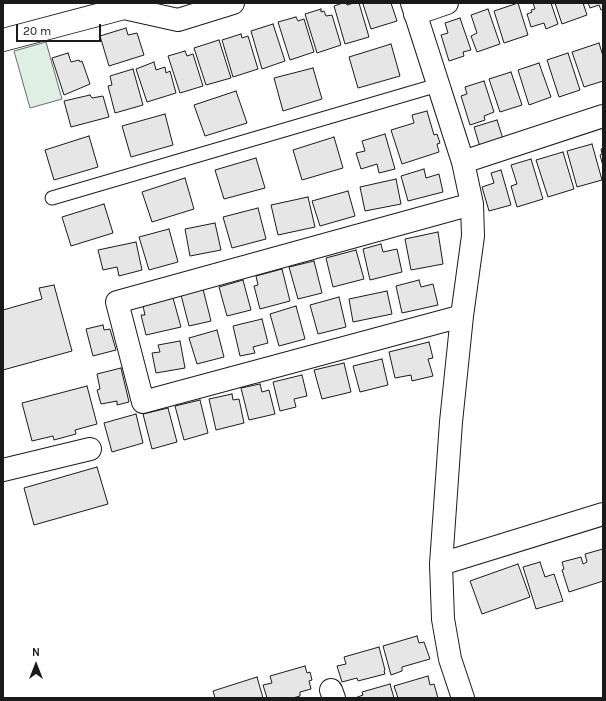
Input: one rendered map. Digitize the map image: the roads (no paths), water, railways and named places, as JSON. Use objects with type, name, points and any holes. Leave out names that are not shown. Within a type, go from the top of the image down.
[{"type":"street","points":[[3,40],[124,8],[178,20],[233,3]]},
{"type":"street","points":[[448,3],[413,8],[463,162],[472,204],[474,236],[462,316],[441,564],[443,619],[450,659],[463,698]]},
{"type":"street","points":[[463,162],[603,116]]},
{"type":"street","points":[[462,316],[143,402],[117,302],[472,204]]},
{"type":"street","points":[[3,470],[90,449]]},
{"type":"street","points":[[441,564],[603,514]]},
{"type":"lane","points":[[52,198],[438,85]]}]
